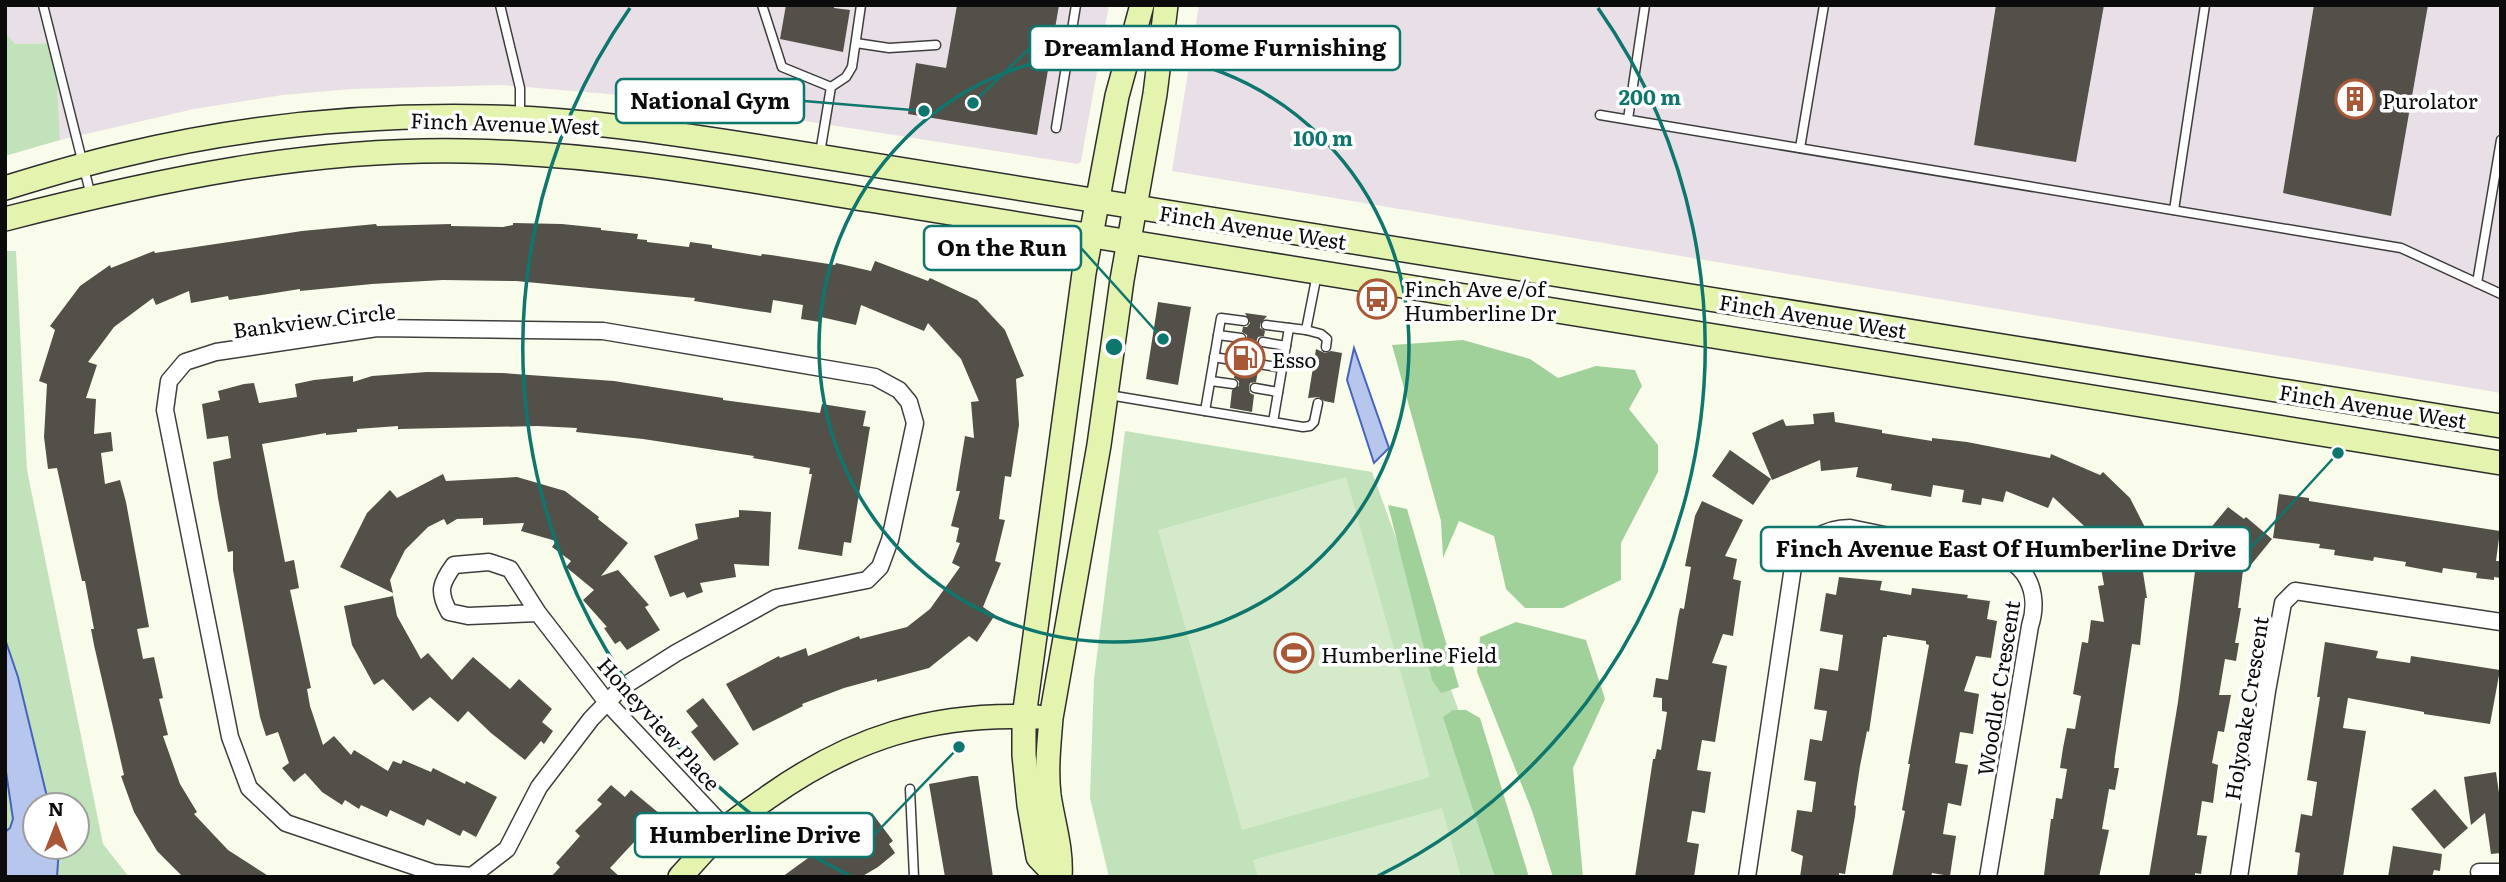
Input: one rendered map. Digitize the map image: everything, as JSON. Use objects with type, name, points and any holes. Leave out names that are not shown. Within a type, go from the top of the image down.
[{"type":"main road","points":[[1058,877],[1038,858],[1027,793],[1024,717],[1084,273],[1118,96],[1142,5]]},
{"type":"main road","points":[[1058,877],[1061,855],[1049,795],[1047,764],[1051,718],[1106,395],[1128,242],[1155,94],[1166,5]]},
{"type":"main road","name":"Finch Avenue West","points":[[5,188],[84,165],[181,142],[284,126],[387,118],[520,118],[647,130],[2501,426]]},
{"type":"main road","name":"Finch Avenue West","points":[[5,219],[198,174],[309,158],[410,151],[515,152],[637,163],[2501,463]]},
{"type":"main road","points":[[2413,449],[2417,412]]},
{"type":"main road","points":[[680,877],[725,828],[833,756],[874,739],[927,724],[984,717],[1051,718]]},
{"type":"street","name":"Bankview Circle","points":[[377,328],[603,331],[875,377],[899,390],[909,402],[915,423],[890,540],[880,567],[867,580],[776,598],[676,653],[621,688],[607,701],[539,787],[508,849],[472,876],[434,873],[286,823],[249,788],[230,737],[165,410],[169,381],[185,362],[216,352],[377,328]]},
{"type":"street","name":"Woodlot Crescent","points":[[1746,877],[1793,567],[1800,552],[1811,540],[1837,528],[1850,528],[1987,556],[1999,556],[2016,565],[2028,579],[2034,596],[2035,611],[2030,626],[1988,877]]},
{"type":"street","name":"Honeyview Place","points":[[538,613],[468,616],[449,612],[441,597],[444,579],[454,565],[489,562],[510,569],[538,613],[607,701],[725,828]]},
{"type":"street","name":"Holyoake Crescent","points":[[2239,877],[2281,612],[2283,603],[2295,591],[2501,621]]},
{"type":"street","points":[[2479,872],[2501,872]]},
{"type":"lane","points":[[43,5],[91,197]]},
{"type":"lane","points":[[499,5],[520,88],[520,118]]},
{"type":"lane","points":[[762,5],[782,67],[831,87]]},
{"type":"lane","points":[[820,156],[831,87],[846,77],[852,67],[861,5]]},
{"type":"lane","points":[[1056,128],[1076,5]]},
{"type":"lane","points":[[1628,119],[1645,5]]},
{"type":"lane","points":[[1800,148],[1824,5]]},
{"type":"lane","points":[[2174,210],[2205,5]]},
{"type":"lane","points":[[856,43],[889,48],[936,45]]},
{"type":"lane","points":[[1600,115],[2402,248],[2501,294]]},
{"type":"lane","points":[[2477,283],[2501,140]]},
{"type":"lane","points":[[1306,330],[1318,272]]},
{"type":"lane","points":[[1205,411],[1221,318],[1244,321]]},
{"type":"lane","points":[[1266,325],[1321,334],[1327,339],[1326,347]]},
{"type":"lane","points":[[1273,422],[1289,328]]},
{"type":"lane","points":[[1218,335],[1241,338]]},
{"type":"lane","points":[[1263,342],[1286,346]]},
{"type":"lane","points":[[1214,357],[1237,361]]},
{"type":"lane","points":[[1259,364],[1282,368]]},
{"type":"lane","points":[[1210,381],[1233,384]]},
{"type":"lane","points":[[1255,388],[1278,392]]},
{"type":"lane","points":[[1106,395],[1303,427],[1314,422],[1318,403]]},
{"type":"lane","points":[[910,789],[914,877]]},
{"type":"shaded area","points":[[5,5],[1109,5],[1081,161],[1078,164],[666,99],[502,85],[352,89],[283,95],[194,109],[60,140],[55,43],[15,44],[5,32]]},
{"type":"shaded area","points":[[1199,5],[2501,5],[2501,393],[1172,171]]},
{"type":"green space","points":[[5,32],[15,44],[55,43],[60,140],[5,156]]},
{"type":"green space","points":[[5,251],[16,251],[27,470],[103,844],[129,877],[5,877]]},
{"type":"green space","points":[[1463,340],[1530,359],[1558,378],[1596,366],[1635,370],[1642,386],[1629,409],[1658,445],[1658,472],[1621,543],[1621,580],[1563,608],[1525,608],[1506,589],[1494,536],[1459,521],[1443,558],[1441,521],[1392,345]]},
{"type":"green space","points":[[1125,431],[1372,472],[1519,877],[1109,877],[1090,798],[1094,679]]},
{"type":"green space","name":"Humberline Field","points":[[1346,477],[1430,777],[1242,830],[1158,530]]},
{"type":"green space","points":[[1388,505],[1407,509],[1459,687],[1441,693],[1432,680]]},
{"type":"green space","points":[[1516,622],[1586,640],[1605,699],[1573,768],[1583,877],[1553,877],[1532,811],[1477,672],[1480,637]]},
{"type":"green space","points":[[1453,710],[1466,710],[1480,718],[1529,877],[1495,877],[1443,717]]},
{"type":"green space","points":[[1442,808],[1461,877],[1258,877],[1253,860]]},
{"type":"water","points":[[1354,348],[1389,448],[1374,463],[1347,380]]},
{"type":"water","points":[[5,639],[18,677],[46,791],[21,791],[21,861],[58,861],[57,877],[5,877],[5,832],[10,828],[13,819],[5,765]]},
{"type":"building","points":[[786,5],[834,5],[834,8],[850,10],[843,52],[780,39]]},
{"type":"building","points":[[957,5],[1059,5],[1037,135],[908,114],[916,63],[946,68]]},
{"type":"building","points":[[1996,5],[2104,5],[2076,162],[1974,145]]},
{"type":"building","name":"Purolator","points":[[2314,5],[2428,5],[2391,216],[2283,193]]},
{"type":"building","points":[[513,223],[601,228],[638,234],[637,239],[647,242],[689,247],[690,242],[761,256],[836,263],[871,271],[875,261],[928,281],[930,278],[977,300],[1005,330],[1024,376],[1016,379],[1019,425],[1011,477],[1005,476],[999,519],[1005,520],[995,561],[1001,563],[983,607],[995,615],[977,642],[969,636],[929,668],[844,688],[802,704],[803,706],[753,731],[726,684],[779,656],[780,658],[806,648],[808,656],[859,636],[860,639],[907,627],[930,609],[960,567],[952,563],[960,543],[956,542],[959,528],[951,526],[960,491],[956,491],[965,436],[974,438],[971,402],[979,401],[961,359],[928,323],[924,331],[861,305],[856,325],[821,317],[820,322],[801,319],[803,305],[773,300],[771,313],[694,301],[695,298],[516,281],[443,280],[372,284],[300,289],[229,300],[228,296],[191,303],[189,291],[156,305],[153,298],[114,327],[88,362],[97,365],[86,398],[96,399],[94,434],[111,432],[113,451],[101,453],[105,484],[120,480],[126,502],[149,627],[137,629],[143,659],[154,657],[163,698],[159,699],[168,735],[163,736],[180,784],[197,812],[194,814],[228,850],[270,877],[183,877],[157,851],[134,812],[121,776],[124,775],[94,645],[91,629],[94,629],[85,581],[82,581],[57,468],[48,469],[44,437],[47,384],[39,381],[55,330],[50,326],[80,286],[110,265],[111,268],[154,251],[155,253],[302,231],[376,224],[503,227]]},
{"type":"building","points":[[1158,302],[1191,307],[1178,385],[1146,379]]},
{"type":"building","points":[[1245,313],[1267,316],[1260,324],[1260,328],[1265,331],[1264,336],[1258,337],[1256,342],[1262,348],[1260,358],[1254,359],[1253,364],[1258,371],[1256,382],[1250,383],[1249,388],[1254,395],[1252,412],[1230,408],[1232,390],[1239,386],[1239,381],[1234,378],[1236,367],[1242,366],[1243,361],[1238,355],[1240,344],[1247,340],[1247,335],[1242,332],[1243,327],[1250,323]]},
{"type":"building","points":[[1316,349],[1325,353],[1342,353],[1334,403],[1319,397],[1308,398]]},
{"type":"building","points":[[427,372],[502,373],[614,381],[820,413],[822,404],[866,411],[863,426],[870,427],[851,543],[844,542],[842,556],[798,549],[812,474],[809,474],[810,468],[753,458],[754,456],[576,432],[577,428],[537,426],[398,429],[398,426],[326,433],[262,444],[285,562],[294,560],[299,588],[290,590],[311,688],[307,689],[310,706],[323,745],[334,736],[351,755],[354,750],[388,771],[393,761],[401,764],[403,760],[431,772],[433,768],[497,797],[476,837],[463,830],[460,836],[427,819],[424,826],[390,810],[387,817],[361,805],[359,809],[345,800],[342,805],[322,792],[305,773],[294,782],[282,768],[289,763],[278,732],[266,736],[260,717],[233,570],[233,551],[228,552],[218,498],[213,462],[231,458],[228,436],[207,439],[202,404],[220,400],[218,391],[244,384],[254,383],[259,403],[297,397],[295,384],[314,380],[353,376],[353,382],[372,376]]},
{"type":"building","points":[[1834,412],[1835,422],[1882,430],[1882,433],[1932,441],[1932,438],[1967,442],[2050,458],[2051,454],[2100,475],[2103,472],[2130,498],[2154,545],[2140,553],[2147,598],[2140,645],[2132,644],[2115,757],[2114,768],[2119,768],[2115,790],[2109,789],[2102,829],[2109,830],[2099,877],[2044,875],[2051,819],[2056,798],[2062,799],[2067,769],[2060,768],[2067,728],[2075,729],[2081,696],[2073,694],[2082,642],[2088,643],[2091,620],[2104,622],[2098,586],[2104,585],[2101,568],[2087,542],[2096,537],[2053,497],[2048,508],[2006,491],[2003,502],[1982,498],[1981,505],[1962,502],[1964,490],[1933,485],[1931,497],[1891,490],[1892,484],[1856,477],[1858,467],[1821,471],[1820,460],[1772,480],[1752,433],[1783,419],[1786,426],[1814,424],[1813,414]]},
{"type":"building","points":[[1730,450],[1771,479],[1753,505],[1712,476]]},
{"type":"building","points":[[443,474],[446,481],[517,477],[565,491],[628,543],[601,576],[618,570],[649,605],[645,607],[660,630],[627,650],[620,641],[615,644],[604,628],[607,627],[583,600],[594,590],[566,567],[571,561],[552,547],[556,541],[521,531],[524,523],[483,525],[483,518],[457,519],[447,525],[444,519],[428,527],[405,550],[390,580],[393,593],[340,567],[367,513],[390,490],[397,498]]},
{"type":"building","points":[[2279,494],[2500,531],[2496,561],[2501,561],[2501,578],[2476,578],[2477,573],[2443,568],[2442,573],[2405,566],[2406,562],[2374,557],[2373,561],[2334,555],[2335,550],[2319,548],[2320,544],[2273,538]]},
{"type":"building","points":[[1702,501],[1743,520],[1725,556],[1737,559],[1733,579],[1741,581],[1733,636],[1723,634],[1712,663],[1727,666],[1715,742],[1702,740],[1697,770],[1711,772],[1705,813],[1692,811],[1687,842],[1699,844],[1694,877],[1635,877],[1653,759],[1657,749],[1661,750],[1667,712],[1662,711],[1662,698],[1653,697],[1656,678],[1668,680],[1678,617],[1680,608],[1684,609],[1691,567],[1685,566],[1695,516]]},
{"type":"building","points":[[2228,507],[2244,519],[2246,517],[2272,539],[2250,566],[2209,530]]},
{"type":"building","points":[[739,510],[771,512],[769,566],[734,564],[736,577],[700,583],[703,592],[687,598],[684,592],[670,597],[654,556],[698,539],[695,524],[739,517]]},
{"type":"building","points":[[2196,564],[2243,571],[2235,643],[2239,643],[2236,661],[2225,659],[2219,695],[2231,695],[2224,732],[2218,731],[2212,763],[2218,765],[2213,803],[2202,801],[2197,835],[2207,836],[2201,874],[2195,873],[2195,877],[2149,877],[2178,702]]},
{"type":"building","points":[[1839,577],[1882,581],[1880,590],[1911,595],[1912,588],[1968,595],[1967,598],[1990,601],[1987,619],[1997,621],[1991,658],[1976,656],[1964,691],[1979,694],[1973,734],[1960,732],[1955,763],[1968,765],[1961,806],[1948,803],[1943,834],[1956,836],[1950,876],[1932,873],[1931,877],[1892,877],[1905,811],[1902,810],[1908,764],[1929,645],[1926,641],[1887,635],[1883,637],[1869,732],[1867,731],[1860,766],[1845,874],[1839,873],[1839,877],[1800,877],[1803,856],[1791,851],[1797,810],[1812,812],[1816,782],[1804,780],[1810,739],[1822,741],[1827,711],[1814,709],[1820,668],[1838,671],[1843,635],[1820,631],[1826,593],[1836,595]]},
{"type":"building","points":[[393,596],[397,616],[421,659],[428,653],[452,680],[473,657],[510,689],[519,679],[552,709],[542,722],[553,731],[544,744],[541,741],[525,760],[468,711],[458,722],[430,697],[413,711],[383,679],[374,685],[352,645],[344,606]]},
{"type":"building","points":[[2325,642],[2378,651],[2376,658],[2410,663],[2411,656],[2500,670],[2490,724],[2348,698],[2343,728],[2366,731],[2343,877],[2297,877],[2300,853],[2295,852],[2301,814],[2312,816],[2317,782],[2307,780],[2320,697],[2317,697]]},
{"type":"building","points":[[703,698],[739,744],[714,761],[691,732],[698,726],[686,711]]},
{"type":"building","points":[[2496,772],[2501,807],[2501,853],[2491,854],[2485,813],[2471,825],[2464,777]]},
{"type":"building","points":[[978,776],[993,877],[945,877],[929,784]]},
{"type":"building","points":[[611,785],[625,797],[631,790],[660,814],[610,868],[620,877],[551,877],[560,867],[556,863],[580,836],[575,831],[602,804],[597,800]]},
{"type":"building","points":[[2435,789],[2468,828],[2444,849],[2411,809]]},
{"type":"building","points":[[872,813],[893,841],[889,844],[895,853],[878,867],[861,877],[782,877],[867,815]]},
{"type":"building","points":[[2393,846],[2442,854],[2440,871],[2434,870],[2432,877],[2388,877]]},
{"type":"place","name":"Purolator","points":[[2355,99]]},
{"type":"place","name":"Dreamland Home Furnishing","points":[[973,103]]},
{"type":"place","name":"National Gym","points":[[924,111]]},
{"type":"place","name":"Finch Ave e/of Humberline Dr","points":[[1377,299]]},
{"type":"place","name":"On the Run","points":[[1163,339]]},
{"type":"place","name":"Esso","points":[[1245,358]]},
{"type":"place","name":"Finch Avenue East Of Humberline Drive","points":[[2338,453]]},
{"type":"place","name":"Humberline Field","points":[[1294,653]]},
{"type":"place","name":"Humberline Drive","points":[[959,747]]}]
